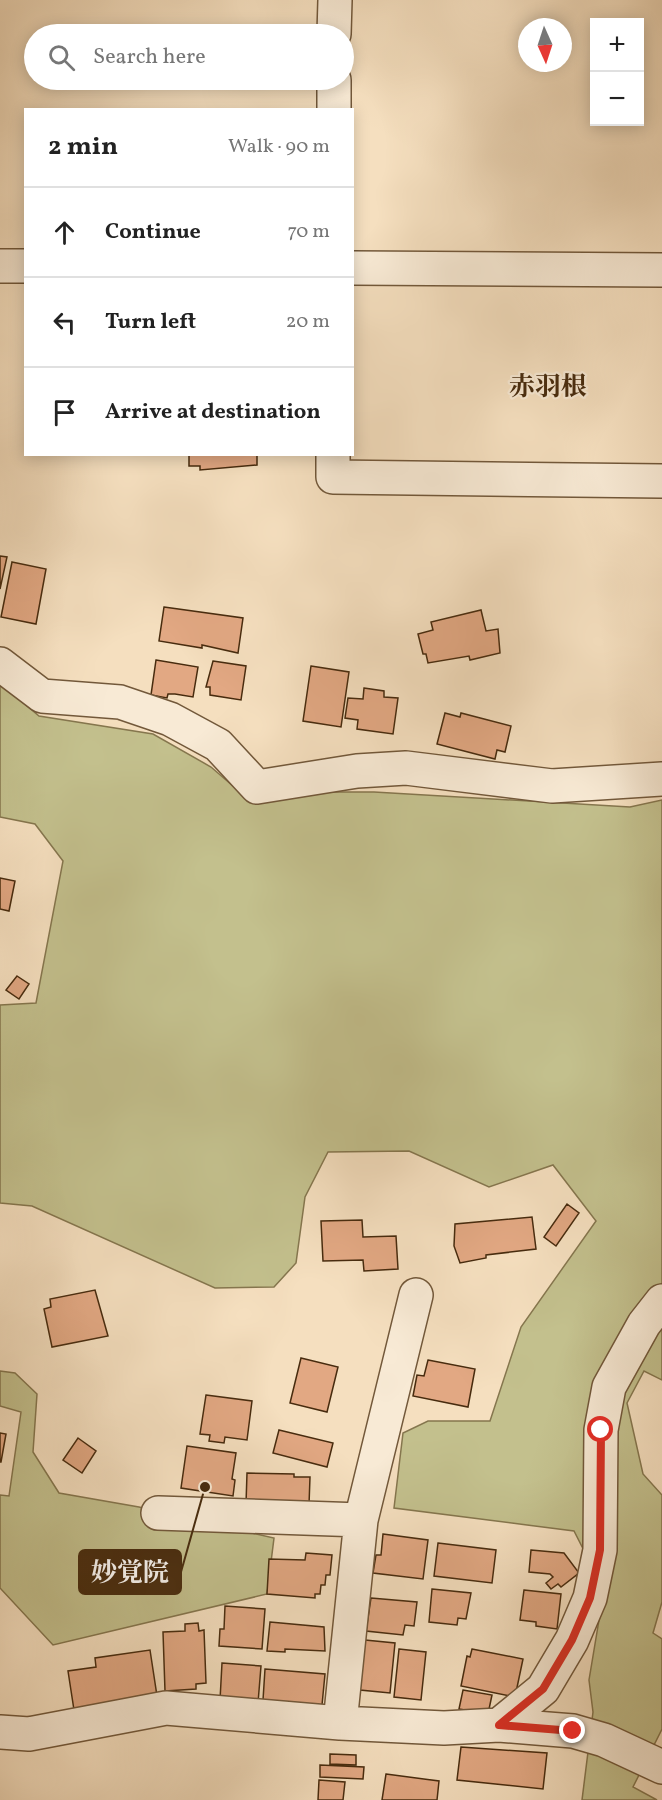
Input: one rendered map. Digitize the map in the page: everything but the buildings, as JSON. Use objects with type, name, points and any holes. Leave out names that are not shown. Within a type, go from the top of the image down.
[{"type":"street","points":[[334,0],[334,24]]},
{"type":"street","points":[[334,90],[334,108]]},
{"type":"street","points":[[0,266],[24,266]]},
{"type":"street","points":[[354,268],[662,270]]},
{"type":"street","points":[[333,456],[333,477],[662,480]]},
{"type":"street","points":[[0,664],[42,696],[120,702],[170,719],[218,745],[257,787],[357,771],[406,768],[552,786],[662,779]]},
{"type":"street","points":[[340,1723],[361,1520],[416,1295]]},
{"type":"street","points":[[499,1725],[543,1689],[572,1640],[590,1598],[600,1550],[601,1430],[609,1387],[644,1324],[662,1300]]},
{"type":"street","points":[[158,1513],[361,1520]]},
{"type":"street","points":[[2,1734],[29,1734],[166,1708],[340,1723],[444,1728],[499,1725],[573,1731],[604,1740],[662,1767]]},
{"type":"shaded area","points":[[0,683],[39,716],[153,734],[211,767],[240,792],[374,792],[630,807],[662,800],[662,1380],[644,1371],[627,1403],[643,1474],[662,1495],[662,1602],[653,1633],[662,1639],[662,1729],[633,1787],[657,1800],[582,1800],[593,1712],[589,1680],[604,1590],[574,1531],[394,1508],[403,1433],[428,1421],[490,1421],[521,1327],[596,1221],[553,1165],[489,1187],[409,1151],[328,1152],[305,1197],[296,1263],[274,1287],[215,1288],[32,1206],[0,1203],[0,1005],[36,1003],[63,861],[35,824],[0,817]]},
{"type":"shaded area","points":[[0,1371],[15,1373],[37,1394],[33,1452],[59,1493],[139,1507],[274,1538],[267,1594],[53,1645],[0,1588],[0,1495],[9,1496],[21,1412],[0,1406]]},
{"type":"place","name":"妙覚院","points":[[205,1487]]},
{"type":"district","name":"赤羽根","points":[[548,388]]},
{"type":"route","points":[[573,1731],[499,1725],[543,1689],[572,1640],[590,1598],[600,1550],[601,1430]]}]
